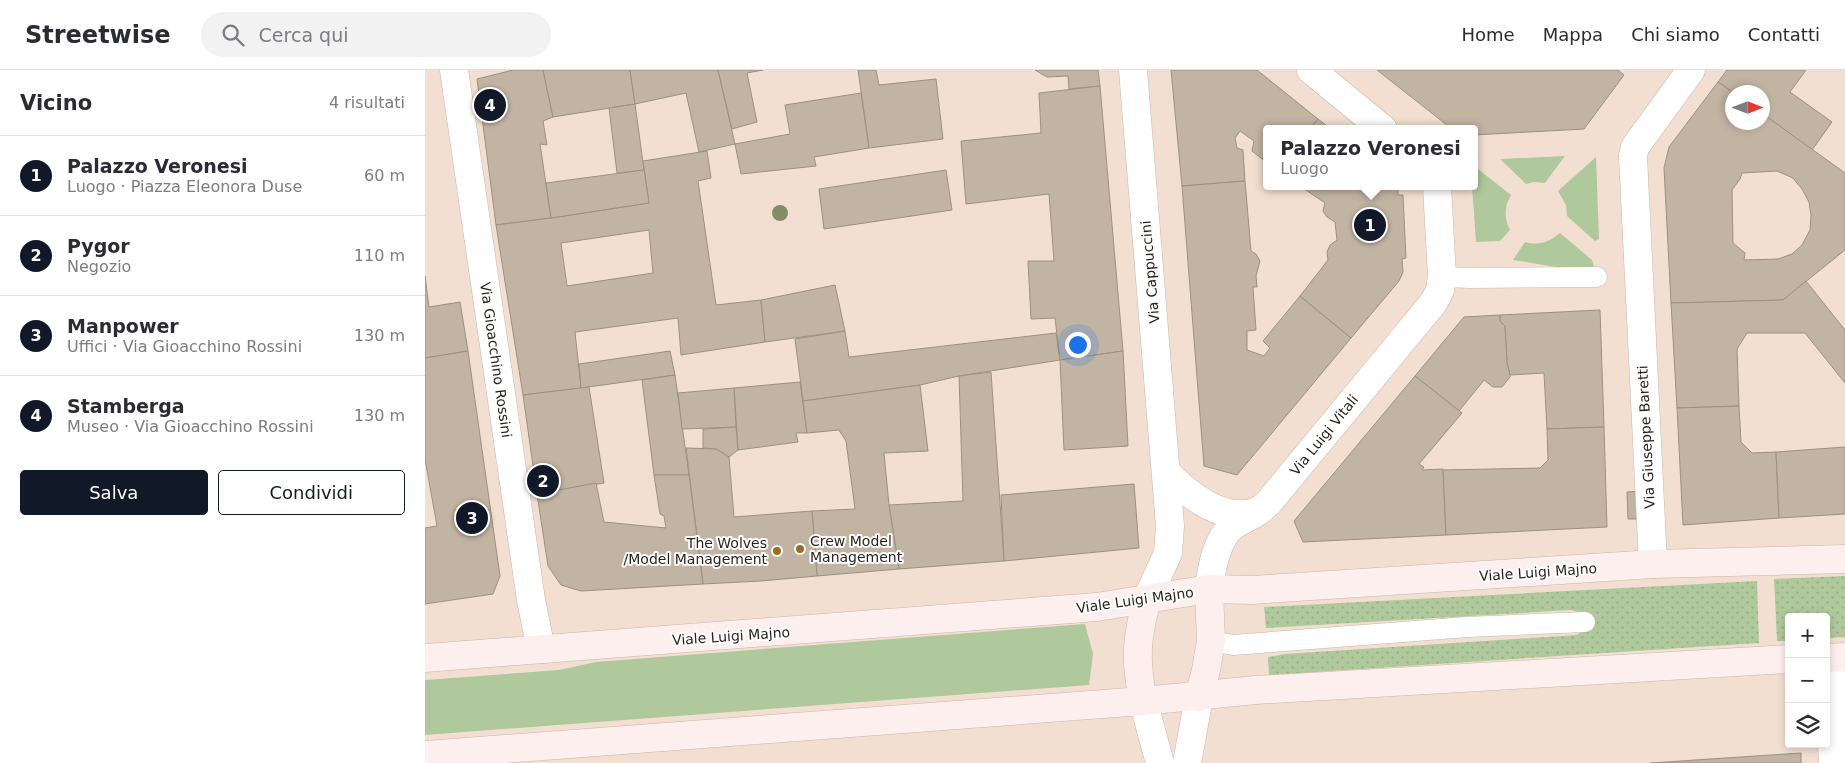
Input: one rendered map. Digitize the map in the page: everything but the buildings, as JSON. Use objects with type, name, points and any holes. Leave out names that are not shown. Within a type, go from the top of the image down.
[{"type":"main road","name":"Viale Luigi Majno","points":[[425,658],[1097,607],[1209,589],[1252,590],[1653,564],[1845,559]]},
{"type":"main road","points":[[1199,697],[1211,641],[1209,589]]},
{"type":"main road","points":[[1143,702],[1138,674],[1137,649],[1139,630],[1147,599]]},
{"type":"main road","points":[[1830,658],[1845,658]]},
{"type":"main road","points":[[425,755],[1143,702],[1265,689],[1785,659]]},
{"type":"street","name":"Via Gioacchino Rossini","points":[[454,70],[531,600],[541,649]]},
{"type":"street","name":"Via Cappuccini","points":[[1133,70],[1170,526],[1168,553],[1147,599]]},
{"type":"street","points":[[1311,70],[1378,125]]},
{"type":"street","name":"Via Giuseppe Baretti","points":[[1653,564],[1633,165],[1635,147],[1691,70]]},
{"type":"street","points":[[1437,190],[1442,277]]},
{"type":"street","name":"Via Luigi Vitali","points":[[1209,589],[1212,565],[1227,532],[1234,525],[1259,511],[1269,502],[1434,302],[1440,290],[1442,277]]},
{"type":"street","points":[[1167,473],[1183,489],[1207,504],[1239,515],[1259,511]]},
{"type":"street","points":[[1833,763],[1831,699],[1837,675],[1845,658]]},
{"type":"street","points":[[1187,763],[1199,697]]},
{"type":"street","points":[[1143,702],[1160,763]]},
{"type":"lane","points":[[1442,277],[1597,277]]},
{"type":"lane","points":[[1211,641],[1233,645],[1458,628],[1585,622]]},
{"type":"green space","points":[[1565,156],[1545,183],[1534,182],[1526,184],[1500,159]]},
{"type":"green space","points":[[1596,157],[1599,239],[1595,241],[1567,216],[1566,205],[1558,191]]},
{"type":"green space","points":[[1478,169],[1511,195],[1506,212],[1510,230],[1500,241],[1476,242],[1472,190],[1478,190]]},
{"type":"green space","points":[[1560,233],[1592,260],[1594,267],[1556,267],[1513,260],[1525,242],[1535,244],[1544,242]]},
{"type":"green space","points":[[1845,576],[1845,637],[1830,638],[1830,613],[1785,613],[1785,641],[1777,641],[1774,579]]},
{"type":"green space","points":[[1757,581],[1759,643],[1269,675],[1268,657],[1285,654],[1577,635],[1581,632],[1582,614],[1571,610],[1266,628],[1264,607]]},
{"type":"green space","points":[[1085,624],[1093,654],[1089,685],[425,735],[425,680],[559,670],[596,662]]},
{"type":"place","name":"Stamberga","points":[[490,105]]},
{"type":"place","name":"Palazzo Veronesi","points":[[1370,225]]},
{"type":"place","name":"Pygor","points":[[543,481]]},
{"type":"place","name":"Manpower","points":[[472,518]]},
{"type":"place","name":"Crew Model Management","points":[[800,549]]},
{"type":"place","name":"The Wolves /Model Management","points":[[777,551]]}]
